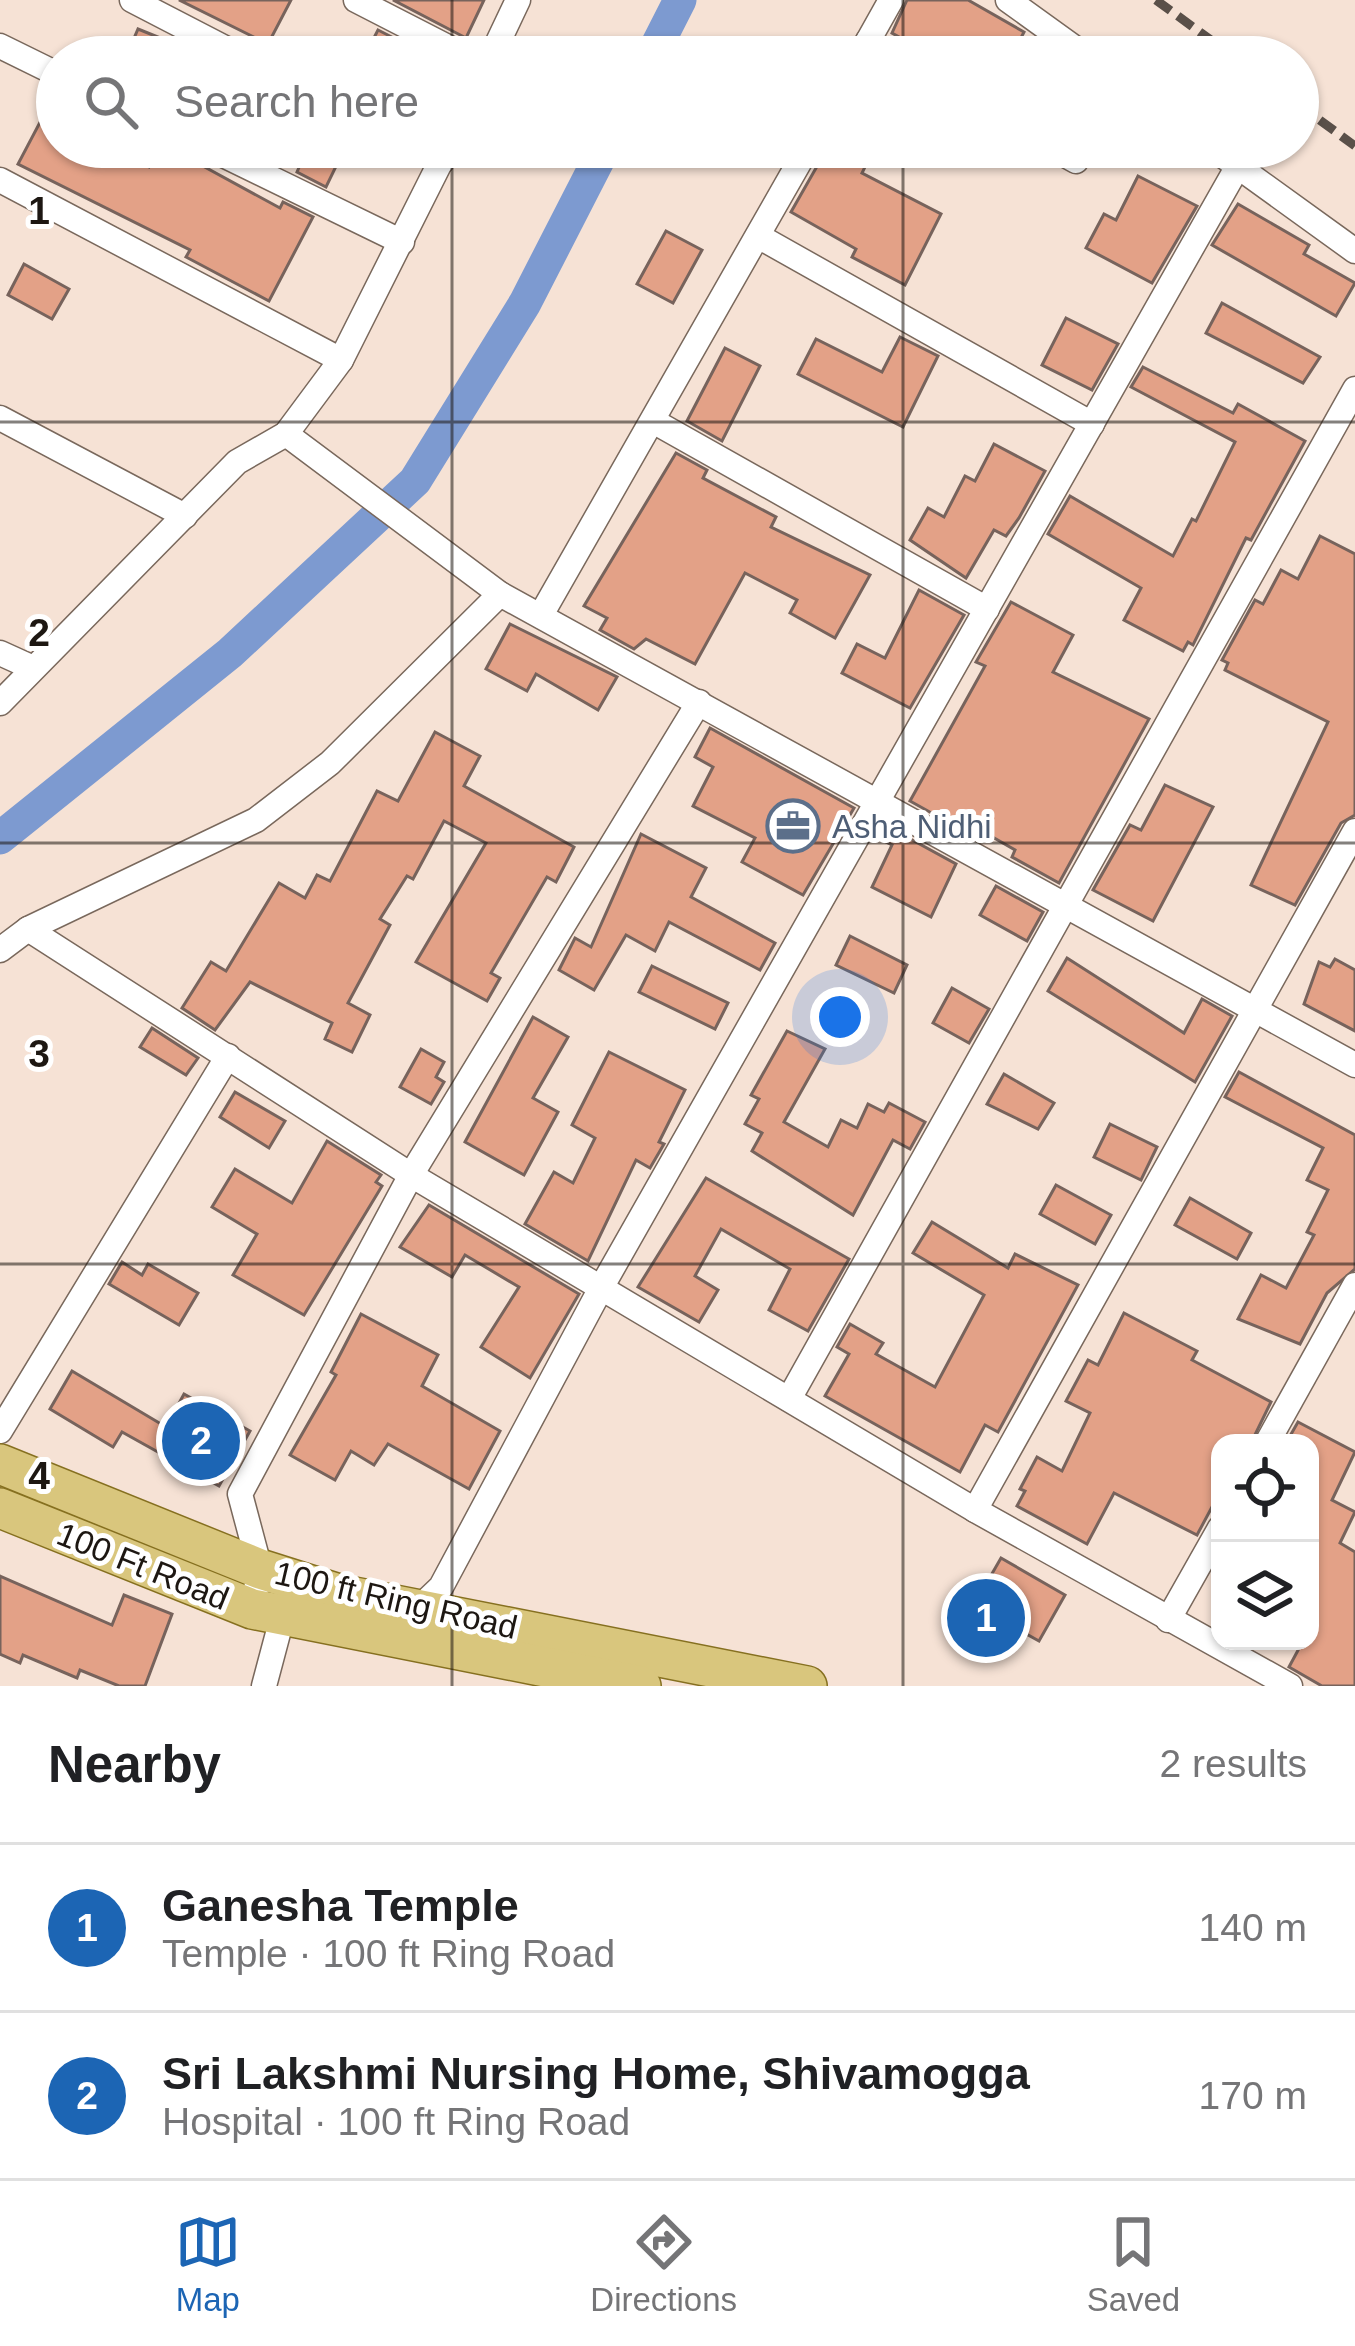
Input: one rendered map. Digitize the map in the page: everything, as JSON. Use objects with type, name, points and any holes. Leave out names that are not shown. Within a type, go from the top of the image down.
[{"type":"main road","name":"100 ft Ring Road","points":[[0,1464],[272,1594],[418,1609],[807,1686]]},
{"type":"main road","name":"100 Ft Road","points":[[0,1508],[272,1594],[641,1686]]},
{"type":"street","points":[[132,0],[201,36]]},
{"type":"street","points":[[356,0],[426,36]]},
{"type":"street","points":[[501,36],[518,0]]},
{"type":"street","points":[[870,36],[891,0]]},
{"type":"street","points":[[1008,0],[1058,36]]},
{"type":"street","points":[[0,46],[36,64]]},
{"type":"street","points":[[251,168],[402,242]]},
{"type":"street","points":[[0,703],[237,462],[286,434],[340,360],[438,168]]},
{"type":"street","points":[[541,615],[796,168]]},
{"type":"street","points":[[418,1609],[441,1587],[601,1288],[1237,168]]},
{"type":"street","points":[[1241,168],[1355,251]]},
{"type":"street","points":[[0,180],[340,360]]},
{"type":"street","points":[[758,236],[1092,424]]},
{"type":"street","points":[[789,1400],[1355,388]]},
{"type":"street","points":[[0,418],[185,517]]},
{"type":"street","points":[[652,421],[987,608]]},
{"type":"street","points":[[286,434],[500,594],[1355,1065]]},
{"type":"street","points":[[0,950],[28,929],[256,820],[330,763],[500,594]]},
{"type":"street","points":[[0,653],[33,668]]},
{"type":"street","points":[[264,1686],[272,1594],[240,1494],[411,1175],[699,702]]},
{"type":"street","points":[[975,1510],[1355,831]]},
{"type":"street","points":[[28,929],[411,1175],[975,1510],[1290,1686]]},
{"type":"street","points":[[0,1431],[228,1056]]},
{"type":"street","points":[[1272,1434],[1355,1285]]},
{"type":"street","points":[[1168,1620],[1212,1542]]},
{"type":"building","points":[[179,0],[291,0],[272,36],[252,36]]},
{"type":"building","points":[[393,0],[484,0],[467,36]]},
{"type":"building","points":[[907,0],[968,0],[1024,32],[1022,36],[892,33]]},
{"type":"building","points":[[36,130],[36,168],[207,168],[280,208],[283,202],[313,217],[269,301],[186,257],[190,250],[18,164]]},
{"type":"building","points":[[299,168],[335,168],[326,187],[297,172]]},
{"type":"building","points":[[816,168],[864,168],[862,173],[941,214],[905,285],[852,257],[856,249],[791,212]]},
{"type":"building","points":[[1138,176],[1197,206],[1152,283],[1086,248],[1104,214],[1116,220]]},
{"type":"building","points":[[1238,204],[1309,245],[1304,254],[1355,283],[1336,316],[1212,245]]},
{"type":"building","points":[[666,231],[702,250],[673,303],[637,284]]},
{"type":"building","points":[[24,264],[69,289],[52,319],[8,295]]},
{"type":"building","points":[[1222,303],[1320,357],[1303,383],[1206,333]]},
{"type":"building","points":[[1066,318],[1118,344],[1092,390],[1042,365]]},
{"type":"building","points":[[900,337],[938,356],[903,427],[798,374],[816,339],[882,372]]},
{"type":"building","points":[[725,348],[760,366],[722,441],[687,421]]},
{"type":"building","points":[[1143,367],[1233,413],[1238,404],[1305,441],[1251,540],[1246,538],[1193,645],[1188,642],[1183,651],[1124,620],[1141,588],[1048,534],[1070,496],[1173,556],[1192,519],[1196,521],[1235,442],[1131,387]]},
{"type":"building","points":[[994,444],[1045,471],[1006,536],[994,530],[966,578],[910,540],[928,508],[944,517],[965,476],[975,481]]},
{"type":"building","points":[[676,453],[707,470],[703,478],[776,517],[771,527],[870,575],[835,638],[790,613],[797,600],[745,573],[695,664],[646,639],[634,649],[600,630],[607,618],[584,606]]},
{"type":"building","points":[[1320,536],[1355,554],[1355,815],[1341,823],[1295,905],[1251,885],[1328,722],[1225,670],[1228,663],[1222,660],[1255,600],[1263,604],[1281,570],[1298,579]]},
{"type":"building","points":[[919,590],[964,615],[910,708],[842,673],[857,644],[885,658]]},
{"type":"building","points":[[1011,602],[1073,635],[1053,672],[1149,719],[1059,883],[1012,857],[1015,850],[975,827],[971,835],[910,801],[985,666],[976,662]]},
{"type":"building","points":[[510,624],[617,677],[598,710],[536,674],[527,691],[486,669]]},
{"type":"building","points":[[710,728],[854,808],[803,895],[742,862],[755,838],[693,806],[713,767],[695,757]]},
{"type":"building","points":[[435,732],[480,756],[464,786],[574,847],[556,882],[547,877],[491,973],[500,978],[487,1001],[416,962],[486,843],[444,821],[413,879],[407,876],[380,919],[390,925],[348,1003],[370,1015],[352,1052],[325,1039],[332,1023],[250,982],[215,1030],[182,1008],[211,962],[226,971],[279,883],[305,898],[317,875],[330,881],[377,791],[398,801]]},
{"type":"building","points":[[1165,785],[1213,807],[1153,921],[1093,890],[1130,825],[1141,830]]},
{"type":"building","points":[[883,824],[956,864],[931,917],[872,887],[892,845],[876,837]]},
{"type":"building","points":[[641,834],[706,868],[691,897],[775,943],[760,970],[669,922],[655,951],[626,935],[594,990],[559,970],[575,938],[591,947]]},
{"type":"building","points":[[996,886],[1043,912],[1027,941],[980,915]]},
{"type":"building","points":[[850,936],[907,965],[894,993],[836,965]]},
{"type":"building","points":[[1067,958],[1184,1033],[1202,999],[1232,1016],[1195,1082],[1048,991]]},
{"type":"building","points":[[1335,959],[1355,970],[1355,1031],[1304,1004],[1319,962],[1330,967]]},
{"type":"building","points":[[652,966],[728,1003],[715,1029],[639,992]]},
{"type":"building","points":[[952,988],[989,1009],[969,1043],[933,1023]]},
{"type":"building","points":[[533,1017],[568,1037],[533,1098],[558,1112],[524,1175],[465,1142]]},
{"type":"building","points":[[152,1028],[198,1058],[186,1075],[140,1047]]},
{"type":"building","points":[[787,1031],[825,1049],[784,1122],[828,1147],[841,1120],[857,1128],[868,1104],[884,1112],[889,1103],[925,1122],[910,1149],[893,1140],[853,1215],[752,1151],[762,1133],[745,1124],[759,1099],[751,1095]]},
{"type":"building","points":[[421,1049],[444,1062],[436,1077],[444,1082],[431,1104],[400,1087]]},
{"type":"building","points":[[609,1052],[685,1090],[659,1142],[664,1144],[650,1168],[636,1160],[588,1261],[525,1224],[554,1172],[573,1183],[595,1138],[572,1125]]},
{"type":"building","points":[[1239,1072],[1355,1135],[1355,1269],[1327,1293],[1300,1344],[1238,1319],[1261,1275],[1286,1288],[1314,1235],[1307,1232],[1328,1190],[1307,1180],[1323,1148],[1225,1097]]},
{"type":"building","points":[[1004,1074],[1054,1103],[1038,1129],[987,1104]]},
{"type":"building","points":[[235,1092],[285,1121],[269,1148],[220,1117]]},
{"type":"building","points":[[1110,1124],[1157,1147],[1141,1180],[1094,1157]]},
{"type":"building","points":[[327,1141],[381,1175],[376,1182],[382,1186],[304,1315],[233,1275],[257,1234],[212,1207],[235,1169],[292,1203]]},
{"type":"building","points":[[706,1178],[849,1259],[808,1331],[769,1310],[790,1269],[721,1229],[695,1276],[718,1290],[699,1322],[638,1287]]},
{"type":"building","points":[[1056,1185],[1111,1215],[1095,1244],[1040,1214]]},
{"type":"building","points":[[1190,1198],[1251,1233],[1237,1259],[1175,1225]]},
{"type":"building","points":[[429,1205],[579,1294],[530,1378],[481,1347],[519,1287],[465,1255],[452,1277],[400,1247]]},
{"type":"building","points":[[932,1222],[1008,1268],[1015,1254],[1078,1285],[998,1432],[985,1425],[960,1472],[825,1396],[849,1354],[837,1347],[850,1324],[883,1343],[876,1354],[935,1387],[984,1295],[913,1253]]},
{"type":"building","points":[[122,1262],[142,1275],[148,1264],[198,1293],[179,1325],[109,1284]]},
{"type":"building","points":[[1124,1313],[1197,1351],[1192,1360],[1271,1402],[1255,1434],[1211,1434],[1211,1509],[1197,1535],[1114,1493],[1087,1544],[1017,1506],[1025,1491],[1020,1489],[1037,1457],[1062,1471],[1090,1413],[1066,1401],[1088,1360],[1098,1365]]},
{"type":"building","points":[[361,1314],[438,1355],[422,1386],[500,1431],[469,1489],[388,1444],[374,1465],[351,1451],[335,1480],[290,1455],[336,1375],[331,1372]]},
{"type":"building","points":[[72,1371],[166,1427],[184,1394],[250,1431],[219,1486],[122,1432],[113,1447],[50,1409]]},
{"type":"building","points":[[1298,1422],[1355,1452],[1332,1500],[1355,1512],[1340,1543],[1355,1552],[1355,1686],[1322,1686],[1289,1667],[1298,1650],[1319,1650],[1319,1434],[1291,1434]]},
{"type":"building","points":[[1001,1558],[1065,1595],[1039,1641],[974,1605]]},
{"type":"building","points":[[0,1576],[112,1625],[124,1595],[172,1614],[145,1686],[119,1686],[80,1670],[77,1678],[23,1655],[20,1663],[0,1654]]},
{"type":"waterway","points":[[662,36],[680,0]]},
{"type":"waterway","points":[[0,838],[230,653],[415,481],[525,303],[594,168]]},
{"type":"railway","points":[[1156,0],[1205,36]]},
{"type":"railway","points":[[1319,119],[1355,146]]},
{"type":"place","name":"Asha Nidhi","points":[[793,826]]},
{"type":"place","name":"Sri Lakshmi Nursing Home, Shivamogga","points":[[201,1441]]},
{"type":"place","name":"Ganesha Temple","points":[[986,1618]]}]
